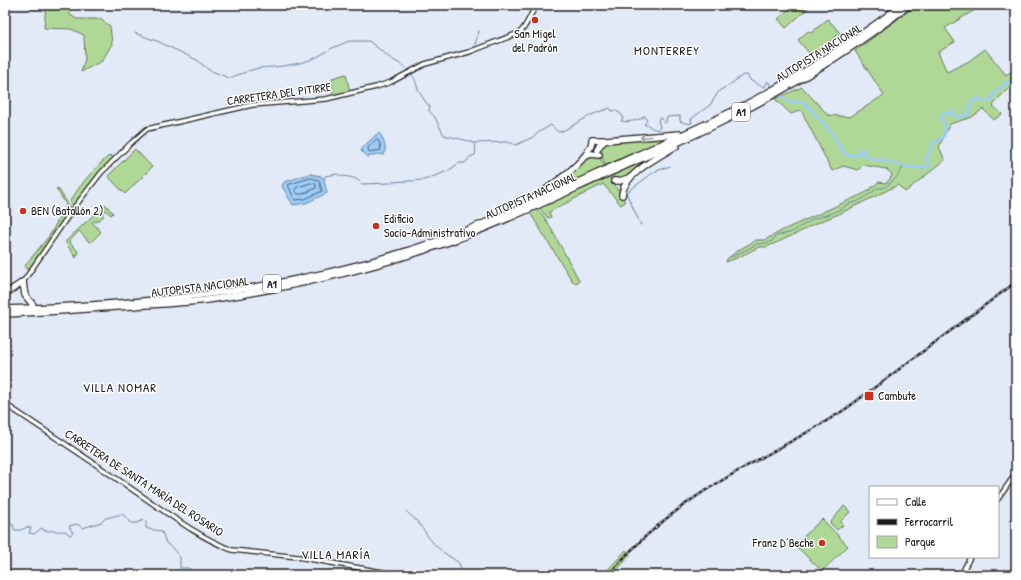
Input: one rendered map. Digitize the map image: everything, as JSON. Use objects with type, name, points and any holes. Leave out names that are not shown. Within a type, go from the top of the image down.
[{"type":"highway","name":"AUTOPISTA NACIONAL","points":[[686,136],[797,76],[853,40],[902,5]]},
{"type":"highway","name":"AUTOPISTA NACIONAL","points":[[7,311],[149,301],[213,294],[298,280],[341,270],[411,250],[467,230],[600,175],[745,110],[822,66],[850,48],[909,5]]},
{"type":"highway","points":[[535,202],[584,157],[591,146],[592,140],[686,136]]},
{"type":"highway","points":[[614,181],[631,177],[686,136]]},
{"type":"highway","points":[[584,157],[598,153],[600,145],[606,140]]},
{"type":"highway","points":[[622,195],[622,190],[631,177]]},
{"type":"highway","name":"AUTOPISTA NACIONAL","points":[[35,308],[212,299],[297,284],[368,267],[412,254],[496,224],[535,202]]},
{"type":"highway","points":[[5,294],[23,282],[25,295],[35,308]]},
{"type":"main road","name":"CARRETERA DEL PITIRRE","points":[[23,282],[73,209],[101,173],[147,129],[252,105],[326,99],[385,84],[425,64],[473,50],[521,32],[525,27],[530,14],[537,5]]},
{"type":"main road","name":"CARRETERA DE SANTA MARÍA DEL ROSARIO","points":[[5,404],[163,510],[225,547],[232,550],[298,558],[399,575]]},
{"type":"main road","points":[[999,497],[1016,473]]},
{"type":"main road","points":[[961,575],[970,558]]},
{"type":"green space","points":[[46,5],[71,5],[70,15],[77,19],[100,19],[110,26],[112,44],[102,61],[81,72],[85,59],[84,35],[71,29],[44,28]]},
{"type":"green space","points":[[794,5],[805,5],[808,8],[786,28],[778,19]]},
{"type":"green space","points":[[917,5],[977,5],[978,8],[945,28],[955,42],[938,52],[947,72],[969,61],[985,49],[1006,75],[1016,68],[1016,81],[993,106],[1002,114],[994,120],[983,109],[972,117],[950,124],[939,147],[945,160],[905,192],[898,185],[778,242],[766,247],[759,247],[726,262],[727,259],[737,251],[756,240],[765,240],[783,230],[865,193],[879,182],[886,183],[890,179],[892,174],[886,169],[863,165],[858,170],[843,166],[832,171],[801,110],[791,114],[775,99],[802,87],[828,115],[850,117],[884,95],[855,51]]},
{"type":"green space","points":[[828,19],[840,33],[819,50],[810,54],[798,40],[808,31],[811,33]]},
{"type":"green space","points":[[346,74],[350,92],[333,96],[332,78]]},
{"type":"green space","points":[[673,136],[606,166],[599,150],[604,142]]},
{"type":"green space","points":[[672,147],[630,176],[615,180],[612,175]]},
{"type":"green space","points":[[135,149],[152,167],[125,194],[108,176]]},
{"type":"green space","points":[[110,155],[113,158],[73,205],[70,201],[79,188],[93,171]]},
{"type":"green space","points":[[599,156],[605,167],[537,198],[586,157]]},
{"type":"green space","points":[[609,176],[625,202],[621,205],[603,184],[549,212],[551,217],[548,218],[540,209],[540,207]]},
{"type":"green space","points":[[58,188],[71,209],[29,271],[24,267],[49,236],[65,208],[66,204],[56,189]]},
{"type":"green space","points":[[105,204],[113,213],[111,215],[105,210],[102,214],[104,216],[96,222],[92,222],[101,232],[91,242],[89,242],[79,231],[69,242],[78,251],[76,258],[66,241]]},
{"type":"green space","points":[[535,209],[542,214],[548,223],[579,280],[578,282],[573,282],[532,216],[530,212]]},
{"type":"green space","points":[[844,506],[850,512],[840,522],[843,525],[837,530],[830,523]]},
{"type":"green space","name":"Franz D´Beche","points":[[822,519],[848,546],[822,571],[795,545]]},
{"type":"green space","points":[[626,550],[630,556],[612,575],[603,575]]},
{"type":"water","points":[[379,133],[384,144],[384,155],[377,154],[368,157],[361,151],[362,148]]},
{"type":"water","points":[[310,174],[321,176],[324,180],[327,193],[306,203],[293,205],[282,186],[284,182]]},
{"type":"waterway","points":[[474,48],[479,31]]},
{"type":"waterway","points":[[135,33],[159,42],[197,60],[209,70],[229,78],[246,72]]},
{"type":"waterway","points":[[330,49],[349,41],[369,41],[390,58],[405,67],[409,72]]},
{"type":"waterway","points":[[248,71],[258,68],[299,63],[314,58],[327,51]]},
{"type":"waterway","points":[[433,64],[472,54],[473,51]]},
{"type":"waterway","points":[[424,67],[430,64]]},
{"type":"waterway","points":[[392,182],[424,180],[448,171],[459,163],[465,163],[470,157],[475,155],[476,151],[473,143],[444,135],[434,116],[429,111],[430,107],[419,91],[411,74]]},
{"type":"waterway","points":[[473,143],[508,142],[516,145],[533,137],[551,125],[558,132],[563,131],[591,115],[610,108],[612,111],[615,110],[622,115],[623,118],[621,121],[632,121],[645,116],[647,121],[644,124],[658,130],[660,127],[658,120],[659,118],[662,118],[664,123],[666,122],[667,117],[680,116],[680,121],[692,123],[691,119],[710,105],[719,91],[743,75],[747,75],[751,81],[761,86],[765,87],[767,82],[769,82],[769,85],[771,86]]},
{"type":"waterway","points":[[782,97],[790,102],[804,102],[832,133],[842,151],[849,156],[859,154],[860,150],[864,150],[864,155],[874,160],[921,168],[930,165],[926,159],[931,147],[944,135],[945,127],[941,119],[944,113],[950,114],[953,111],[956,117],[968,115],[971,103],[976,99],[987,102],[997,90],[1016,76]]},
{"type":"waterway","points":[[641,225],[626,193],[654,172],[670,166]]},
{"type":"waterway","points":[[732,257],[757,244],[772,241],[776,236],[792,232],[813,219],[830,214],[846,205],[859,201],[878,188],[884,188],[896,178],[903,167]]},
{"type":"waterway","points":[[324,180],[325,176],[337,174],[356,179],[362,184],[390,183]]},
{"type":"waterway","points":[[406,511],[441,550]]},
{"type":"waterway","points":[[5,521],[12,524],[15,530],[21,530],[27,527],[31,528],[29,533],[34,534],[42,528],[44,531],[65,531],[70,535],[73,533],[69,526],[77,524],[83,528],[101,522],[106,518],[122,514],[131,523],[137,523],[144,520],[146,521],[146,528],[162,532],[166,543],[180,557],[180,568],[188,568],[197,575]]},
{"type":"waterway","points":[[443,552],[459,563],[463,575]]},
{"type":"railway","points":[[608,575],[650,532],[685,504],[715,484],[810,431],[847,408],[1016,282]]},
{"type":"place","name":"San Migel del Padrón","points":[[535,20]]},
{"type":"place","name":"BEN (Batallón 2)","points":[[23,211]]},
{"type":"place","name":"Edificio Socio-Administrativo","points":[[376,226]]},
{"type":"place","name":"Cambute","points":[[869,396]]},
{"type":"place","name":"Franz D´Beche","points":[[822,543]]},
{"type":"district","name":"MONTERREY","points":[[667,50]]},
{"type":"district","name":"VILLA NOMAR","points":[[120,387]]},
{"type":"district","name":"VILLA MARÍA","points":[[336,554]]}]
